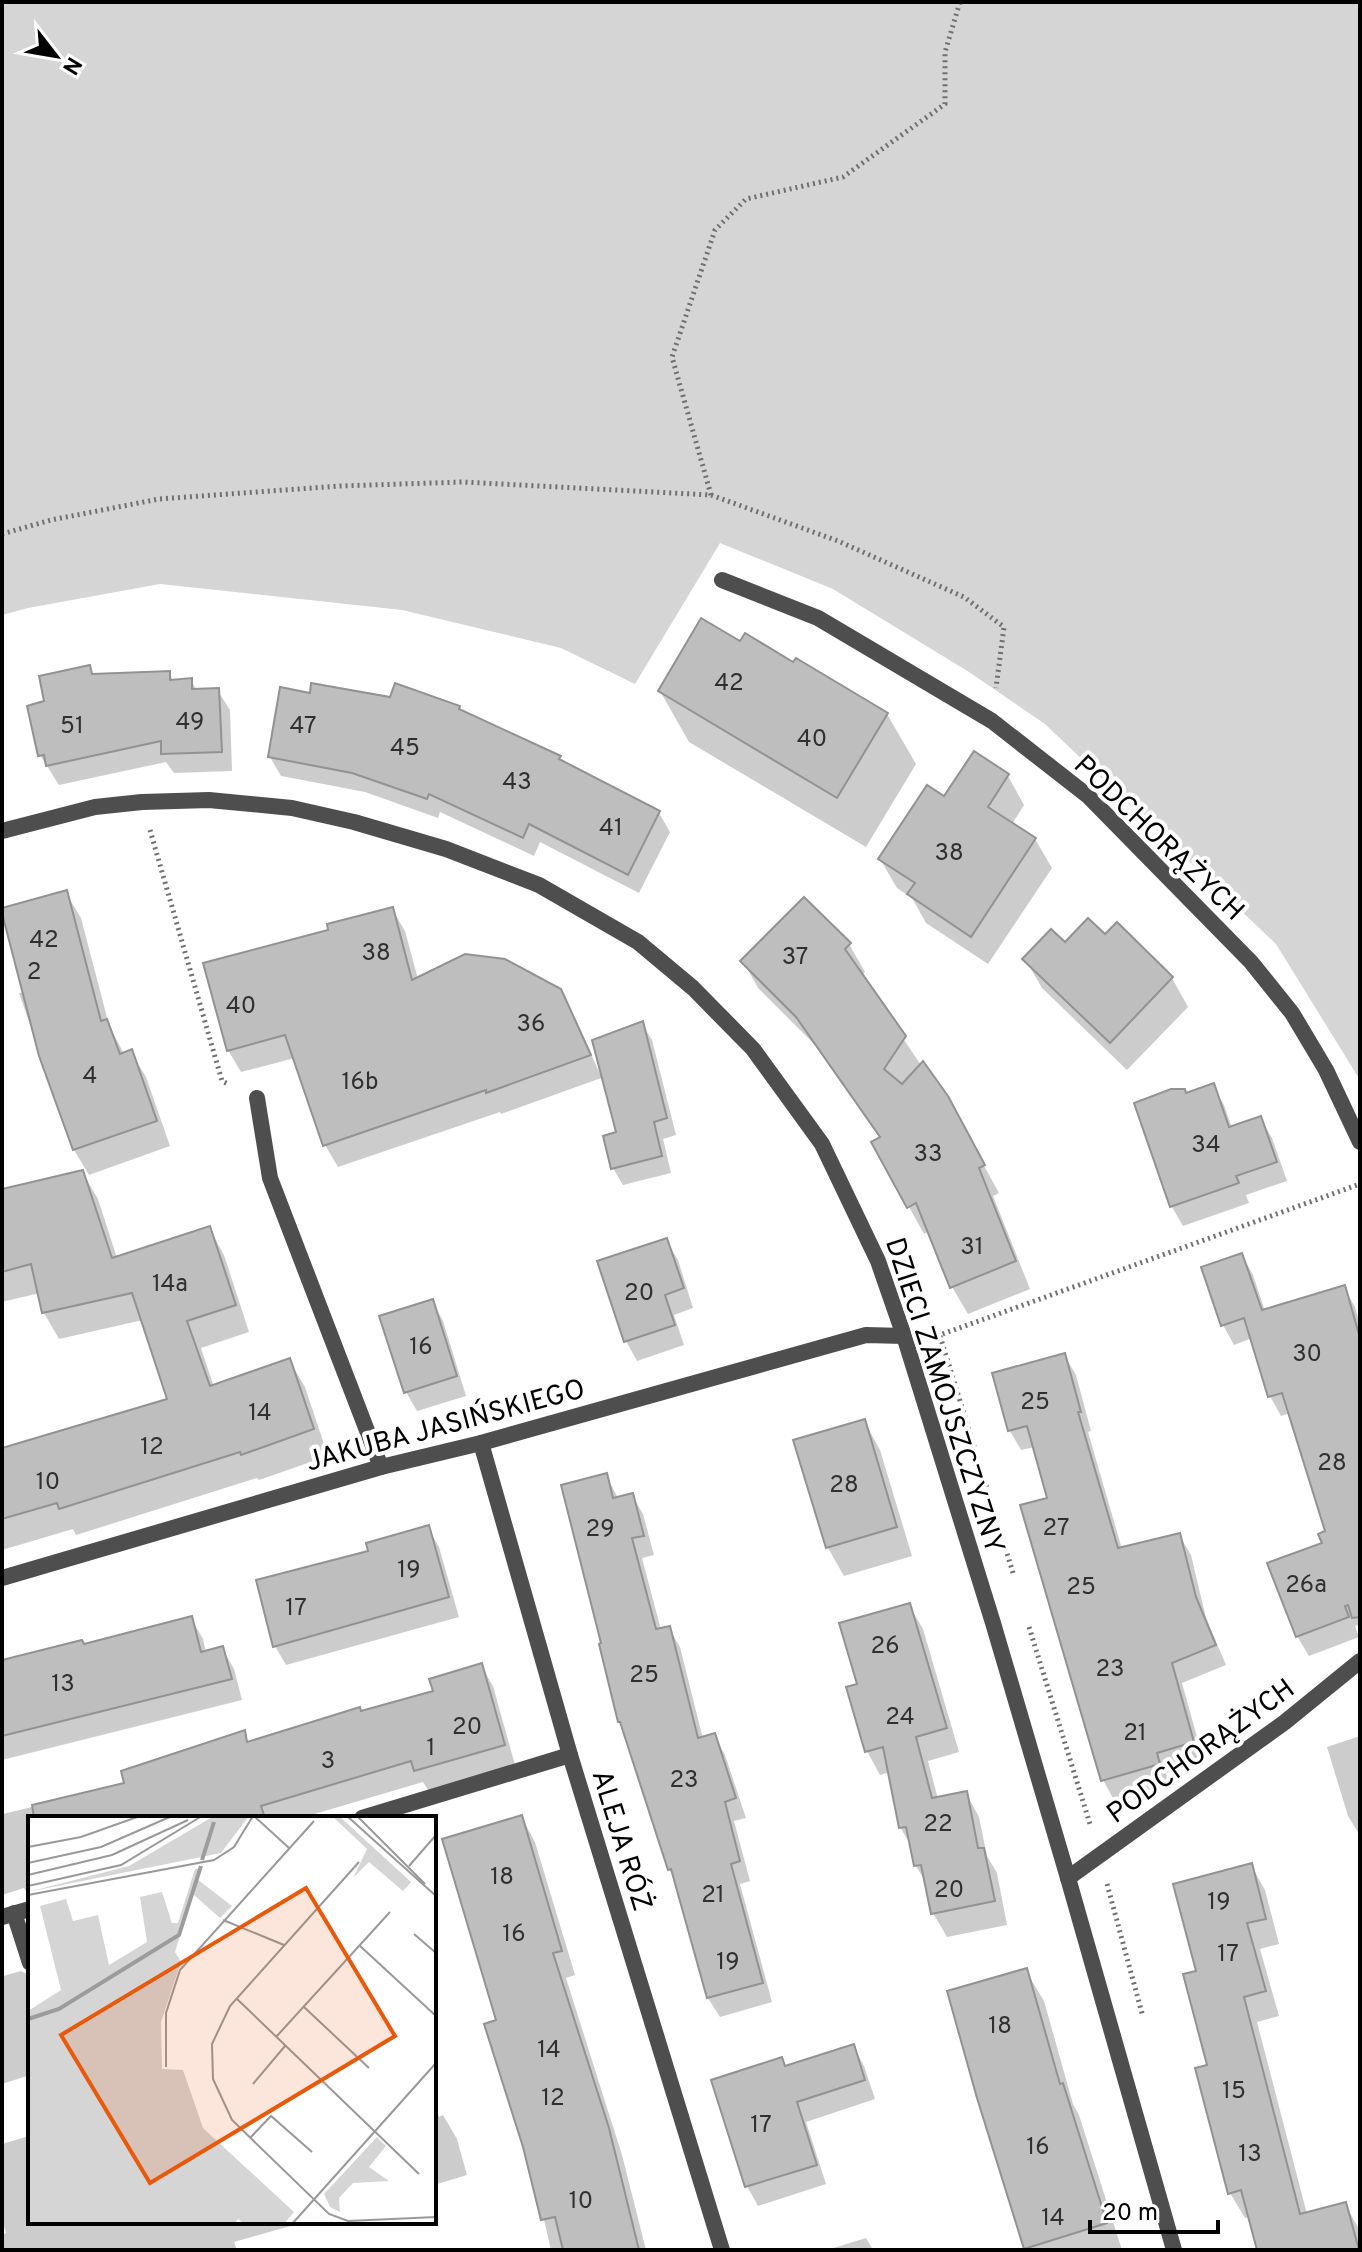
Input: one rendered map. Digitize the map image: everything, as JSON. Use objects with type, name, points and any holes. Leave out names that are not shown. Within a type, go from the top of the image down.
[{"type":"street","name":"PODCHORĄŻYCH","points":[[722,580],[818,618],[992,721],[1088,796],[1251,962],[1292,1013],[1326,1070],[1360,1142]]},
{"type":"street","name":"DZIECI ZAMOJSZCZYZNY","points":[[2,831],[95,807],[209,800],[292,808],[354,822],[446,849],[539,885],[638,942],[693,988],[753,1049],[822,1144],[878,1261],[993,1623],[1174,2250]]},
{"type":"street","points":[[257,1098],[270,1178],[381,1467]]},
{"type":"street","name":"JAKUBA JASIŃSKIEGO","points":[[2,1578],[381,1467],[481,1443],[866,1335],[904,1336]]},
{"type":"street","name":"ALEJA RÓŻ","points":[[481,1443],[570,1755],[722,2250]]},
{"type":"street","name":"PODCHORĄŻYCH","points":[[1068,1878],[1285,1722],[1360,1661]]},
{"type":"street","points":[[369,1816],[570,1755]]},
{"type":"street","points":[[15,1913],[28,1956]]},
{"type":"path","points":[[711,495],[672,357],[715,230],[746,199],[843,177],[945,104],[945,52],[960,2]]},
{"type":"path","points":[[2,534],[51,520],[159,499],[340,486],[463,482],[711,495],[838,541],[964,597],[1004,627],[992,721]]},
{"type":"path","points":[[142,802],[222,1081],[257,1098]]},
{"type":"path","points":[[904,1336],[940,1336],[1360,1184]]},
{"type":"shaded area","points":[[2,2],[1360,2],[1360,1080],[1276,944],[1045,724],[969,672],[833,589],[720,543],[635,684],[561,648],[402,610],[160,584],[2,615]]},
{"type":"building","points":[[701,618],[740,641],[745,633],[793,662],[796,658],[888,713],[837,798],[658,691]]},
{"type":"building","points":[[90,665],[92,674],[170,671],[170,680],[192,678],[192,689],[219,688],[222,752],[161,754],[161,741],[46,766],[44,755],[38,756],[27,706],[44,701],[39,676]]},
{"type":"building","points":[[311,683],[390,697],[395,683],[460,706],[459,709],[561,756],[559,759],[660,811],[628,875],[529,824],[523,838],[429,794],[427,799],[352,773],[268,757],[280,687],[310,693]]},
{"type":"building","points":[[974,751],[1009,774],[988,807],[1036,838],[971,937],[907,894],[915,883],[878,859],[927,785],[944,796]]},
{"type":"building","points":[[67,890],[101,1021],[107,1019],[120,1054],[132,1049],[157,1121],[73,1150],[39,1056],[2,913],[2,908]]},
{"type":"building","points":[[804,897],[851,943],[845,949],[906,1036],[884,1069],[902,1084],[923,1061],[948,1096],[985,1165],[979,1168],[1016,1261],[950,1288],[916,1203],[907,1208],[871,1142],[880,1137],[796,1017],[740,961]]},
{"type":"building","points":[[393,907],[412,980],[465,954],[505,959],[561,989],[591,1055],[323,1146],[285,1035],[227,1051],[203,963],[328,930],[327,924]]},
{"type":"building","points":[[1088,918],[1105,934],[1117,922],[1173,977],[1110,1043],[1022,959],[1051,929],[1065,942]]},
{"type":"building","points":[[643,1021],[667,1118],[654,1122],[662,1156],[611,1169],[603,1136],[616,1132],[592,1040]]},
{"type":"building","points":[[1214,1083],[1229,1127],[1261,1116],[1277,1162],[1236,1176],[1239,1183],[1170,1207],[1134,1103],[1171,1089],[1185,1089],[1186,1093]]},
{"type":"building","points":[[83,1170],[112,1258],[210,1226],[236,1305],[187,1321],[210,1386],[290,1358],[314,1429],[241,1455],[240,1452],[59,1509],[57,1503],[2,1519],[2,1448],[167,1399],[132,1293],[42,1313],[31,1264],[2,1272],[2,1189]]},
{"type":"building","points":[[667,1238],[684,1288],[665,1295],[675,1325],[624,1342],[597,1261]]},
{"type":"building","points":[[1242,1253],[1262,1310],[1345,1285],[1360,1338],[1360,1617],[1352,1618],[1348,1605],[1345,1606],[1349,1617],[1296,1637],[1267,1563],[1322,1543],[1318,1534],[1325,1531],[1282,1393],[1268,1397],[1244,1318],[1221,1326],[1201,1267]]},
{"type":"building","points":[[433,1299],[457,1376],[404,1393],[379,1316]]},
{"type":"building","points":[[1065,1353],[1081,1412],[1078,1412],[1118,1548],[1180,1533],[1196,1597],[1216,1645],[1172,1663],[1194,1742],[1157,1753],[1160,1764],[1101,1781],[1020,1505],[1047,1498],[1027,1426],[1008,1431],[992,1373]]},
{"type":"building","points":[[865,1419],[897,1527],[826,1548],[793,1440]]},
{"type":"building","points":[[607,1473],[613,1498],[633,1493],[644,1536],[632,1538],[656,1629],[670,1626],[698,1738],[715,1733],[736,1798],[725,1802],[740,1861],[731,1864],[763,1983],[707,1998],[671,1869],[668,1870],[618,1722],[561,1485]]},
{"type":"building","points":[[429,1525],[449,1597],[273,1647],[256,1580],[368,1551],[366,1543]]},
{"type":"building","points":[[910,1603],[947,1728],[916,1737],[932,1798],[967,1791],[978,1848],[984,1848],[995,1901],[931,1914],[921,1865],[914,1866],[906,1827],[899,1828],[883,1747],[865,1752],[846,1687],[857,1684],[839,1623]]},
{"type":"building","points":[[192,1616],[201,1652],[223,1646],[232,1679],[2,1736],[2,1660],[82,1640],[84,1644]]},
{"type":"building","points":[[482,1663],[505,1745],[414,1771],[411,1761],[261,1806],[264,1816],[34,1816],[32,1805],[124,1783],[121,1771],[245,1730],[247,1742],[360,1707],[361,1711],[433,1691],[429,1679]]},
{"type":"building","points":[[522,1815],[562,1951],[553,1953],[609,2128],[639,2250],[563,2250],[555,2217],[541,2220],[523,2147],[484,2024],[496,2020],[442,1839]]},
{"type":"building","points":[[1252,1863],[1266,1919],[1247,1923],[1266,1991],[1244,1997],[1300,2214],[1346,2202],[1359,2250],[1257,2250],[1241,2190],[1228,2194],[1195,2068],[1207,2065],[1183,1974],[1196,1971],[1173,1884]]},
{"type":"building","points":[[1027,1968],[1060,2084],[1063,2083],[1107,2223],[1024,2249],[947,1991]]},
{"type":"building","points":[[854,2044],[865,2080],[797,2102],[817,2165],[745,2187],[711,2080],[782,2057],[785,2066]]}]
